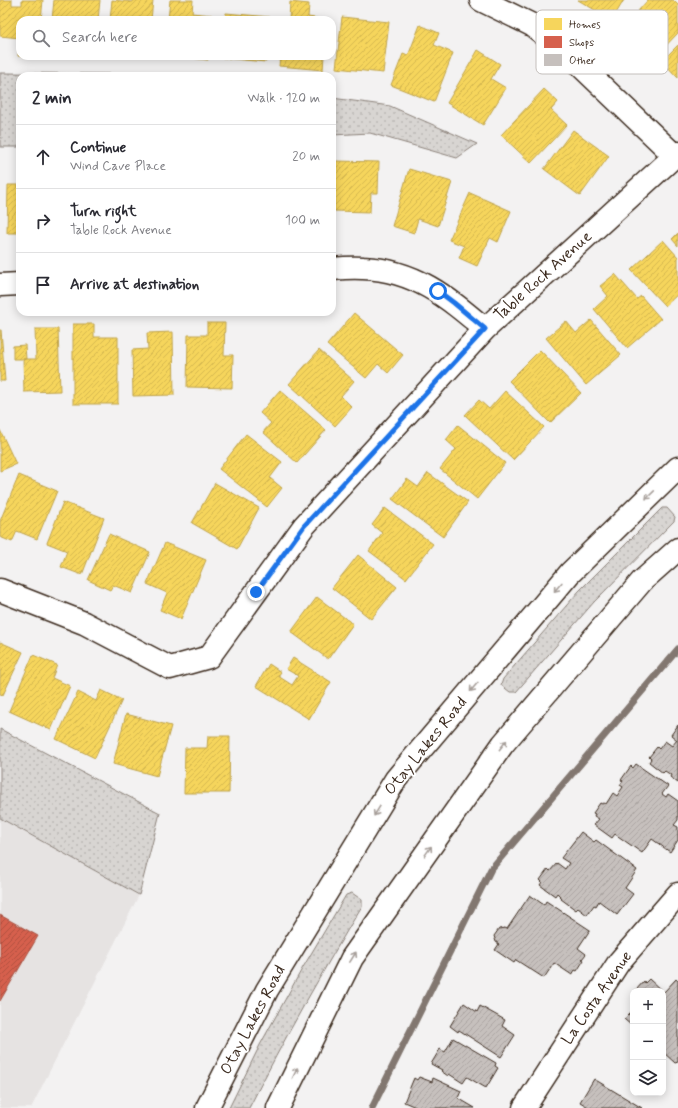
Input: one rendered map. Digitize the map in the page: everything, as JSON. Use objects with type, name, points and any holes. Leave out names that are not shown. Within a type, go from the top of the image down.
[{"type":"street","points":[[481,0],[536,28]]},
{"type":"street","points":[[590,74],[677,155]]},
{"type":"street","name":"Table Rock Avenue","points":[[0,590],[84,623],[170,668],[209,657],[304,526],[485,329],[677,155]]},
{"type":"street","points":[[336,269],[363,268],[381,270],[419,281],[438,291],[485,329]]},
{"type":"street","points":[[0,285],[16,284]]},
{"type":"street","name":"Otay Lakes Road","points":[[207,1108],[267,990],[396,778],[570,572],[678,468]]},
{"type":"street","points":[[278,1108],[352,958],[499,750],[642,581],[678,549]]},
{"type":"street","name":"La Costa Avenue","points":[[524,1108],[620,962],[678,894]]},
{"type":"shaded area","points":[[0,73],[16,73],[16,147],[0,147]]},
{"type":"shaded area","points":[[336,99],[390,106],[477,144],[457,158],[370,133],[336,135]]},
{"type":"shaded area","points":[[662,508],[667,508],[675,517],[674,521],[594,602],[516,692],[510,692],[501,685],[503,679],[579,591]]},
{"type":"shaded area","points":[[0,729],[160,813],[139,895],[0,818]]},
{"type":"shaded area","points":[[0,818],[139,895],[31,1108],[0,1108]]},
{"type":"shaded area","points":[[352,893],[362,900],[362,906],[304,1006],[249,1108],[229,1108],[260,1045],[302,969],[346,895]]},
{"type":"building: Homes","points":[[0,0],[12,0],[12,5],[22,5],[22,0],[43,0],[41,16],[16,16],[16,38],[0,36]]},
{"type":"building: Homes","points":[[54,0],[100,0],[98,16],[52,16]]},
{"type":"building: Homes","points":[[112,0],[133,2],[133,0],[153,0],[151,16],[110,16]]},
{"type":"building: Homes","points":[[170,0],[193,0],[192,13],[212,15],[212,16],[168,16]]},
{"type":"building: Homes","points":[[578,0],[624,0],[618,10],[595,10]]},
{"type":"building: Homes","points":[[648,0],[673,0],[678,5],[678,33],[668,43],[668,10],[639,10]]},
{"type":"building: Homes","points":[[290,2],[309,4],[308,16],[289,16]]},
{"type":"building: Homes","points":[[226,13],[259,16],[226,16]]},
{"type":"building: Homes","points":[[342,17],[389,22],[383,73],[336,68]]},
{"type":"building: Homes","points":[[420,25],[439,33],[434,45],[453,53],[434,102],[391,85],[403,54],[408,56]]},
{"type":"building: Homes","points":[[678,45],[678,78],[668,67],[668,55]]},
{"type":"building: Homes","points":[[478,50],[500,64],[491,79],[506,88],[483,125],[447,103]]},
{"type":"building: Homes","points":[[244,60],[266,60],[266,62]]},
{"type":"building: Homes","points":[[280,60],[324,60],[323,70],[279,66]]},
{"type":"building: Homes","points":[[544,89],[558,102],[551,110],[567,125],[531,163],[501,135]]},
{"type":"building: Homes","points":[[573,130],[609,156],[580,196],[544,169]]},
{"type":"building: Homes","points":[[336,161],[379,162],[378,193],[371,193],[370,212],[336,211]]},
{"type":"building: Homes","points":[[409,169],[452,182],[438,226],[418,219],[414,233],[392,226]]},
{"type":"building: Homes","points":[[8,185],[16,185],[16,233],[7,233]]},
{"type":"building: Homes","points":[[470,193],[511,211],[498,242],[490,238],[477,266],[459,258],[464,246],[449,240]]},
{"type":"building: Homes","points":[[678,233],[678,246],[672,239]]},
{"type":"building: Homes","points":[[663,240],[678,257],[678,294],[665,306],[631,270]]},
{"type":"building: Homes","points":[[615,274],[637,299],[641,296],[661,319],[627,348],[594,309],[608,296],[600,286]]},
{"type":"building: Homes","points":[[354,313],[403,355],[388,373],[378,364],[366,378],[327,345]]},
{"type":"building: Homes","points":[[591,320],[621,355],[586,385],[546,338],[566,321],[576,333]]},
{"type":"building: Homes","points":[[207,323],[225,323],[224,355],[233,355],[232,388],[187,387],[188,335],[207,335]]},
{"type":"building: Homes","points":[[73,324],[94,324],[94,337],[118,337],[118,404],[73,404]]},
{"type":"building: Homes","points":[[35,329],[58,329],[60,391],[24,392],[23,359],[36,359]]},
{"type":"building: Homes","points":[[1,330],[5,381],[0,381]]},
{"type":"building: Homes","points":[[173,332],[174,395],[133,396],[132,350],[148,349],[147,333]]},
{"type":"building: Homes","points":[[25,345],[26,359],[13,359],[13,346]]},
{"type":"building: Homes","points":[[319,350],[354,381],[341,396],[352,407],[335,426],[289,384]]},
{"type":"building: Homes","points":[[540,350],[581,393],[550,423],[509,381]]},
{"type":"building: Homes","points":[[280,390],[326,430],[297,463],[263,432],[271,423],[260,413]]},
{"type":"building: Homes","points":[[505,391],[544,427],[513,460],[465,415],[479,400],[489,409]]},
{"type":"building: Homes","points":[[458,425],[505,463],[477,499],[440,469],[456,449],[446,440]]},
{"type":"building: Homes","points":[[0,430],[16,464],[0,471]]},
{"type":"building: Homes","points":[[246,434],[282,462],[270,478],[282,488],[267,507],[219,469]]},
{"type":"building: Homes","points":[[428,473],[468,502],[443,537],[392,499],[407,479],[418,487]]},
{"type":"building: Homes","points":[[19,475],[57,491],[37,539],[17,531],[12,542],[0,537],[0,521]]},
{"type":"building: Homes","points":[[215,483],[259,508],[237,549],[192,523]]},
{"type":"building: Homes","points":[[63,502],[104,518],[82,575],[61,567],[67,551],[47,543]]},
{"type":"building: Homes","points":[[385,508],[433,544],[406,579],[369,551],[382,533],[372,525]]},
{"type":"building: Homes","points":[[109,534],[150,552],[132,593],[113,585],[110,590],[88,580]]},
{"type":"building: Homes","points":[[165,543],[206,560],[181,619],[160,610],[167,593],[147,584]]},
{"type":"building: Homes","points":[[358,555],[397,587],[371,619],[332,588]]},
{"type":"building: Homes","points":[[317,597],[353,624],[328,659],[291,632]]},
{"type":"building: Homes","points":[[0,642],[23,652],[3,695],[0,694]]},
{"type":"building: Homes","points":[[33,655],[57,665],[52,678],[70,686],[51,730],[9,711]]},
{"type":"building: Homes","points":[[293,658],[331,682],[309,719],[256,686],[269,664],[281,672],[278,676],[292,685],[298,676],[286,669]]},
{"type":"building: Homes","points":[[101,690],[122,700],[95,758],[56,739],[78,692],[96,701]]},
{"type":"building: Homes","points":[[126,714],[171,726],[157,776],[113,764]]},
{"type":"building: Homes","points":[[208,736],[230,736],[229,793],[184,793],[185,748],[207,748]]},
{"type":"building: Shops","points":[[0,915],[38,936],[0,1001]]},
{"type":"building: Other","points":[[678,725],[678,783],[670,777],[671,775],[665,771],[663,773],[649,762],[651,759],[649,757],[657,747],[659,749],[665,741],[672,746],[677,740],[671,735]]},
{"type":"building: Other","points":[[636,764],[668,786],[662,794],[666,797],[668,794],[678,801],[678,820],[674,825],[678,827],[678,840],[670,852],[652,839],[642,853],[615,834],[612,838],[594,825],[599,819],[594,816],[595,814],[593,813],[600,803],[606,804],[613,793],[617,796],[623,787],[620,785],[623,781],[621,780],[631,766],[633,768]]},
{"type":"building: Other","points":[[581,832],[594,842],[596,840],[637,870],[625,888],[633,894],[617,915],[599,901],[587,915],[578,908],[576,910],[561,899],[562,898],[557,893],[555,896],[540,885],[542,882],[540,880],[548,869],[550,871],[557,863],[565,869],[569,863],[561,858]]},
{"type":"building: Other","points":[[530,895],[544,905],[546,901],[590,930],[578,948],[586,954],[582,959],[584,960],[577,971],[575,970],[572,975],[554,963],[544,978],[516,960],[514,963],[495,950],[499,944],[496,942],[494,936],[499,929],[507,929]]},
{"type":"building: Other","points":[[649,979],[659,988],[638,988],[644,981],[645,983]]},
{"type":"building: Other","points":[[676,979],[678,981],[678,1062],[675,1063],[666,1055],[666,990]]},
{"type":"building: Other","points":[[464,1003],[477,1012],[480,1006],[505,1020],[502,1026],[515,1035],[501,1057],[459,1030],[458,1032],[450,1026]]},
{"type":"building: Other","points":[[630,1013],[630,1024],[624,1019]]},
{"type":"building: Other","points":[[453,1038],[496,1063],[495,1066],[498,1068],[486,1088],[467,1077],[463,1083],[449,1074],[448,1076],[441,1071],[442,1070],[431,1064],[440,1049],[445,1052]]},
{"type":"building: Other","points":[[419,1077],[432,1082],[433,1078],[461,1091],[458,1098],[475,1108],[418,1108],[404,1102],[414,1078],[417,1080]]},
{"type":"building: Other","points":[[594,1079],[642,1108],[590,1108],[580,1102]]},
{"type":"waterway","points":[[372,1108],[491,869],[678,649]]},
{"type":"route","points":[[256,592],[304,526],[485,329],[438,291]]}]
